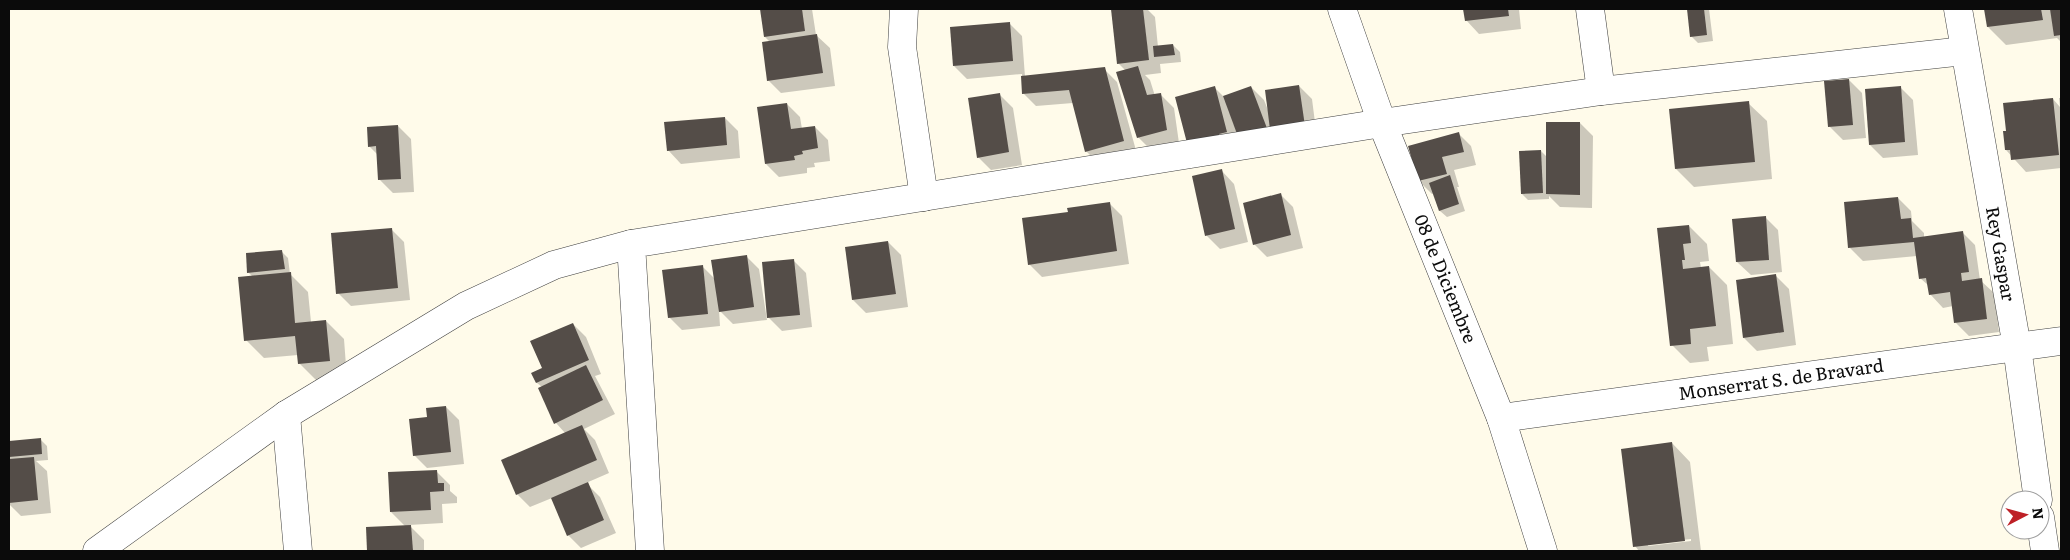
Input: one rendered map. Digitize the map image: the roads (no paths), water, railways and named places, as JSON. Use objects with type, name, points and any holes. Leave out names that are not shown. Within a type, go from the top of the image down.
[{"type":"street","points":[[904,9],[902,47],[924,197]]},
{"type":"street","name":"08 de Diciembre","points":[[1342,9],[1382,123],[1501,418],[1543,551]]},
{"type":"street","points":[[1590,9],[1601,91]]},
{"type":"street","name":"Rey Gaspar","points":[[1958,9],[2017,348],[2037,490]]},
{"type":"street","points":[[97,551],[286,415],[466,306],[554,265],[630,244],[1382,123],[1601,91],[1964,50]]},
{"type":"street","points":[[630,244],[650,551]]},
{"type":"street","name":"Monserrat S. de Bravard","points":[[1501,418],[2061,341]]},
{"type":"street","points":[[286,415],[298,551]]}]
